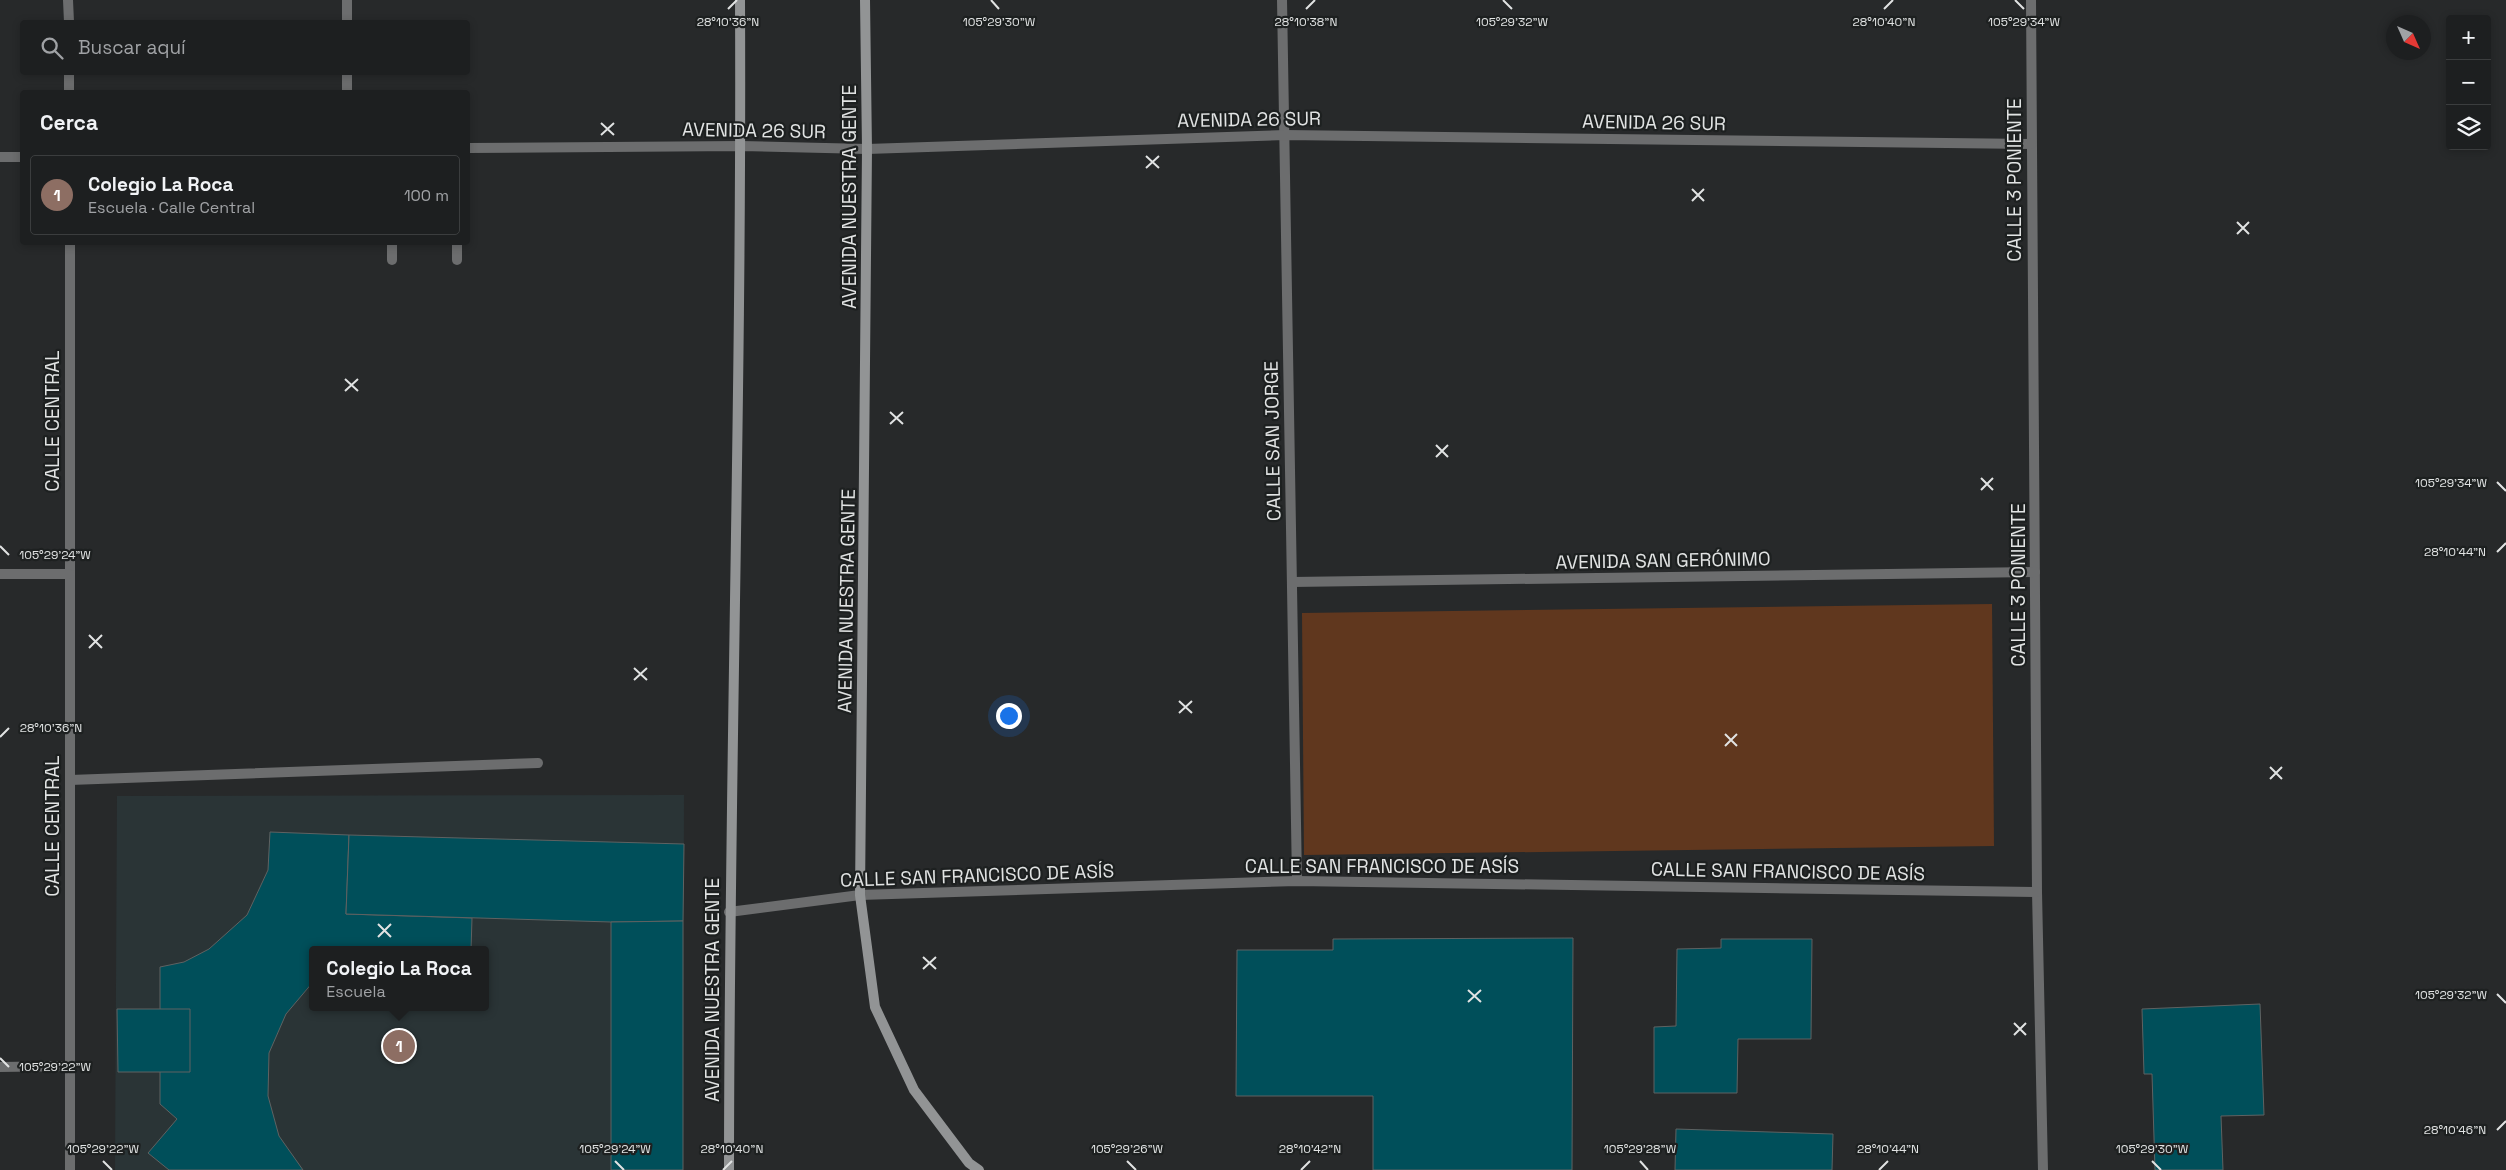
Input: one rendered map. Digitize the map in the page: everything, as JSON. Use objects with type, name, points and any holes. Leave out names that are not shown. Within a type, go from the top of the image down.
[{"type":"main road","name":"AVENIDA NUESTRA GENTE","points":[[729,1170],[729,912],[741,146],[740,0]]},
{"type":"main road","name":"AVENIDA NUESTRA GENTE","points":[[865,0],[868,150],[860,896],[875,1007],[914,1090],[969,1162],[979,1170]]},
{"type":"street","points":[[68,0],[69,20]]},
{"type":"street","points":[[347,0],[347,20]]},
{"type":"street","name":"CALLE SAN JORGE","points":[[1282,0],[1297,881]]},
{"type":"street","name":"CALLE 3 PONIENTE","points":[[2031,0],[2037,892],[2043,1170]]},
{"type":"street","points":[[69,75],[69,90]]},
{"type":"street","points":[[347,75],[347,90]]},
{"type":"street","name":"AVENIDA 26 SUR","points":[[470,148],[741,146],[868,150],[1285,135],[2031,144]]},
{"type":"street","points":[[0,157],[20,157]]},
{"type":"street","name":"CALLE CENTRAL","points":[[70,245],[70,1170]]},
{"type":"street","points":[[392,245],[392,260]]},
{"type":"street","points":[[457,245],[457,260]]},
{"type":"street","name":"AVENIDA SAN GERÓNIMO","points":[[1292,582],[2035,572]]},
{"type":"street","points":[[0,574],[69,574]]},
{"type":"street","points":[[70,780],[538,763]]},
{"type":"street","name":"CALLE SAN FRANCISCO DE ASÍS","points":[[729,912],[860,896],[1297,881],[2037,892]]},
{"type":"street","points":[[0,1067],[70,1066]]},
{"type":"shaded area","points":[[1992,604],[1994,846],[1304,855],[1302,613]]},
{"type":"shaded area","points":[[684,795],[683,1170],[115,1170],[117,796]]},
{"type":"building","points":[[270,832],[349,835],[346,914],[472,918],[471,946],[309,946],[309,987],[286,1014],[269,1053],[268,1096],[279,1136],[303,1170],[169,1170],[148,1153],[177,1119],[160,1104],[160,967],[184,962],[209,949],[247,915],[268,870]]},
{"type":"building","points":[[349,835],[684,844],[683,921],[611,922],[346,914]]},
{"type":"building","points":[[683,921],[683,1170],[611,1170],[611,922]]},
{"type":"building","points":[[1573,938],[1572,1170],[1373,1170],[1373,1096],[1236,1096],[1237,950],[1333,950],[1333,939]]},
{"type":"building","points":[[1721,939],[1812,939],[1811,1039],[1738,1039],[1737,1093],[1654,1093],[1654,1027],[1676,1026],[1677,949],[1721,948]]},
{"type":"building","points":[[2260,1004],[2264,1115],[2221,1116],[2223,1170],[2155,1170],[2152,1074],[2144,1074],[2142,1009]]},
{"type":"building","points":[[117,1009],[190,1009],[190,1072],[118,1072]]},
{"type":"building","points":[[1676,1129],[1833,1134],[1832,1170],[1675,1170]]},
{"type":"place","name":"Colegio La Roca","points":[[399,1046]]}]
